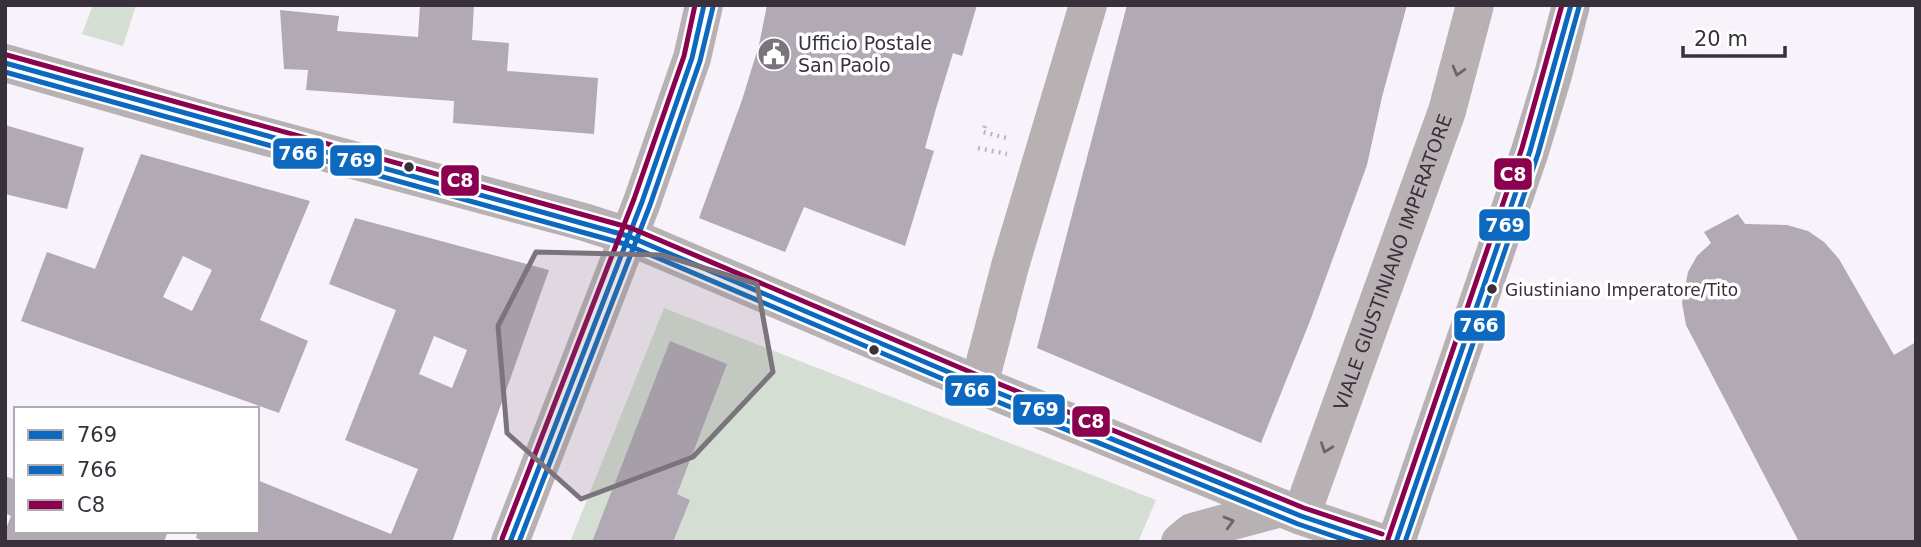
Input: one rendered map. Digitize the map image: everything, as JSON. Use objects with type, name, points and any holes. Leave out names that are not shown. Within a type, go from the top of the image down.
[{"type":"street","points":[[510,542],[628,236],[692,58],[704,5]]},
{"type":"street","points":[[979,385],[1010,266],[1088,5]]},
{"type":"street","name":"VIALE GIUSTINIANO IMPERATORE","points":[[1291,512],[1447,111],[1475,5]]},
{"type":"street","points":[[1396,542],[1530,151],[1571,5]]},
{"type":"street","points":[[5,63],[628,236],[979,385],[1291,512],[1378,542]]},
{"type":"street","points":[[1181,542],[1192,532],[1203,528],[1291,512]]},
{"type":"path","points":[[978,148],[1010,155],[1015,141],[983,132],[985,126]]},
{"type":"highlighted area","points":[[536,252],[662,255],[757,284],[773,372],[693,457],[581,499],[507,433],[498,326]]},
{"type":"shaded area","points":[[93,5],[136,5],[123,46],[82,34]]},
{"type":"shaded area","points":[[664,308],[1156,500],[1138,542],[570,542]]},
{"type":"building","points":[[420,5],[474,5],[472,40],[509,43],[507,71],[598,78],[594,134],[453,123],[454,101],[306,90],[308,70],[284,69],[280,10],[339,16],[337,31],[418,37]]},
{"type":"building","points":[[767,5],[977,5],[962,56],[953,53],[935,112],[925,148],[934,151],[905,246],[804,207],[785,252],[699,218],[742,100],[759,45]]},
{"type":"building","points":[[1127,5],[1407,5],[1367,165],[1310,321],[1261,443],[1037,348]]},
{"type":"building","points":[[5,125],[84,148],[67,209],[5,194]]},
{"type":"building","points":[[141,154],[310,201],[260,320],[308,341],[279,413],[21,321],[47,252],[95,269]],"holes":[[[183,256],[212,270],[192,311],[163,297]]]},
{"type":"building","points":[[1738,214],[1745,224],[1787,225],[1808,231],[1824,242],[1839,259],[1894,355],[1916,342],[1916,542],[1799,542],[1686,325],[1682,303],[1688,272],[1697,256],[1711,243],[1704,232]]},
{"type":"building","points":[[355,218],[549,270],[452,542],[205,542],[196,538],[197,533],[259,533],[259,481],[391,534],[418,469],[345,440],[396,310],[329,284]],"holes":[[[434,336],[467,350],[452,388],[419,374]]]},
{"type":"building","points":[[670,341],[727,364],[677,494],[690,500],[673,542],[592,542]]},
{"type":"building","points":[[5,476],[14,479],[14,533],[167,533],[164,542],[5,542],[5,531],[11,516],[5,513]]},
{"type":"transit line","name":"C8","points":[[502,539],[634,199],[684,56],[695,5]]},
{"type":"transit line","name":"769","points":[[510,542],[642,202],[692,58],[704,5]]},
{"type":"transit line","name":"C8","points":[[1388,539],[1522,148],[1562,5]]},
{"type":"transit line","name":"769","points":[[1396,542],[1530,151],[1571,5]]},
{"type":"transit line","name":"766","points":[[519,542],[650,205],[700,61],[713,7]]},
{"type":"transit line","name":"766","points":[[1405,542],[1538,154],[1579,7]]},
{"type":"transit line","name":"C8","points":[[7,55],[631,228],[982,377],[1304,508],[1382,534]]},
{"type":"transit line","name":"769","points":[[5,63],[628,236],[979,385],[1301,516],[1378,542]]},
{"type":"transit line","name":"766","points":[[5,72],[625,244],[976,393],[1298,524],[1351,542]]},
{"type":"place","name":"Ufficio Postale San Paolo","points":[[774,54]]},
{"type":"place","name":"Giustiniano Imperatore/Tito","points":[[1492,289]]}]
